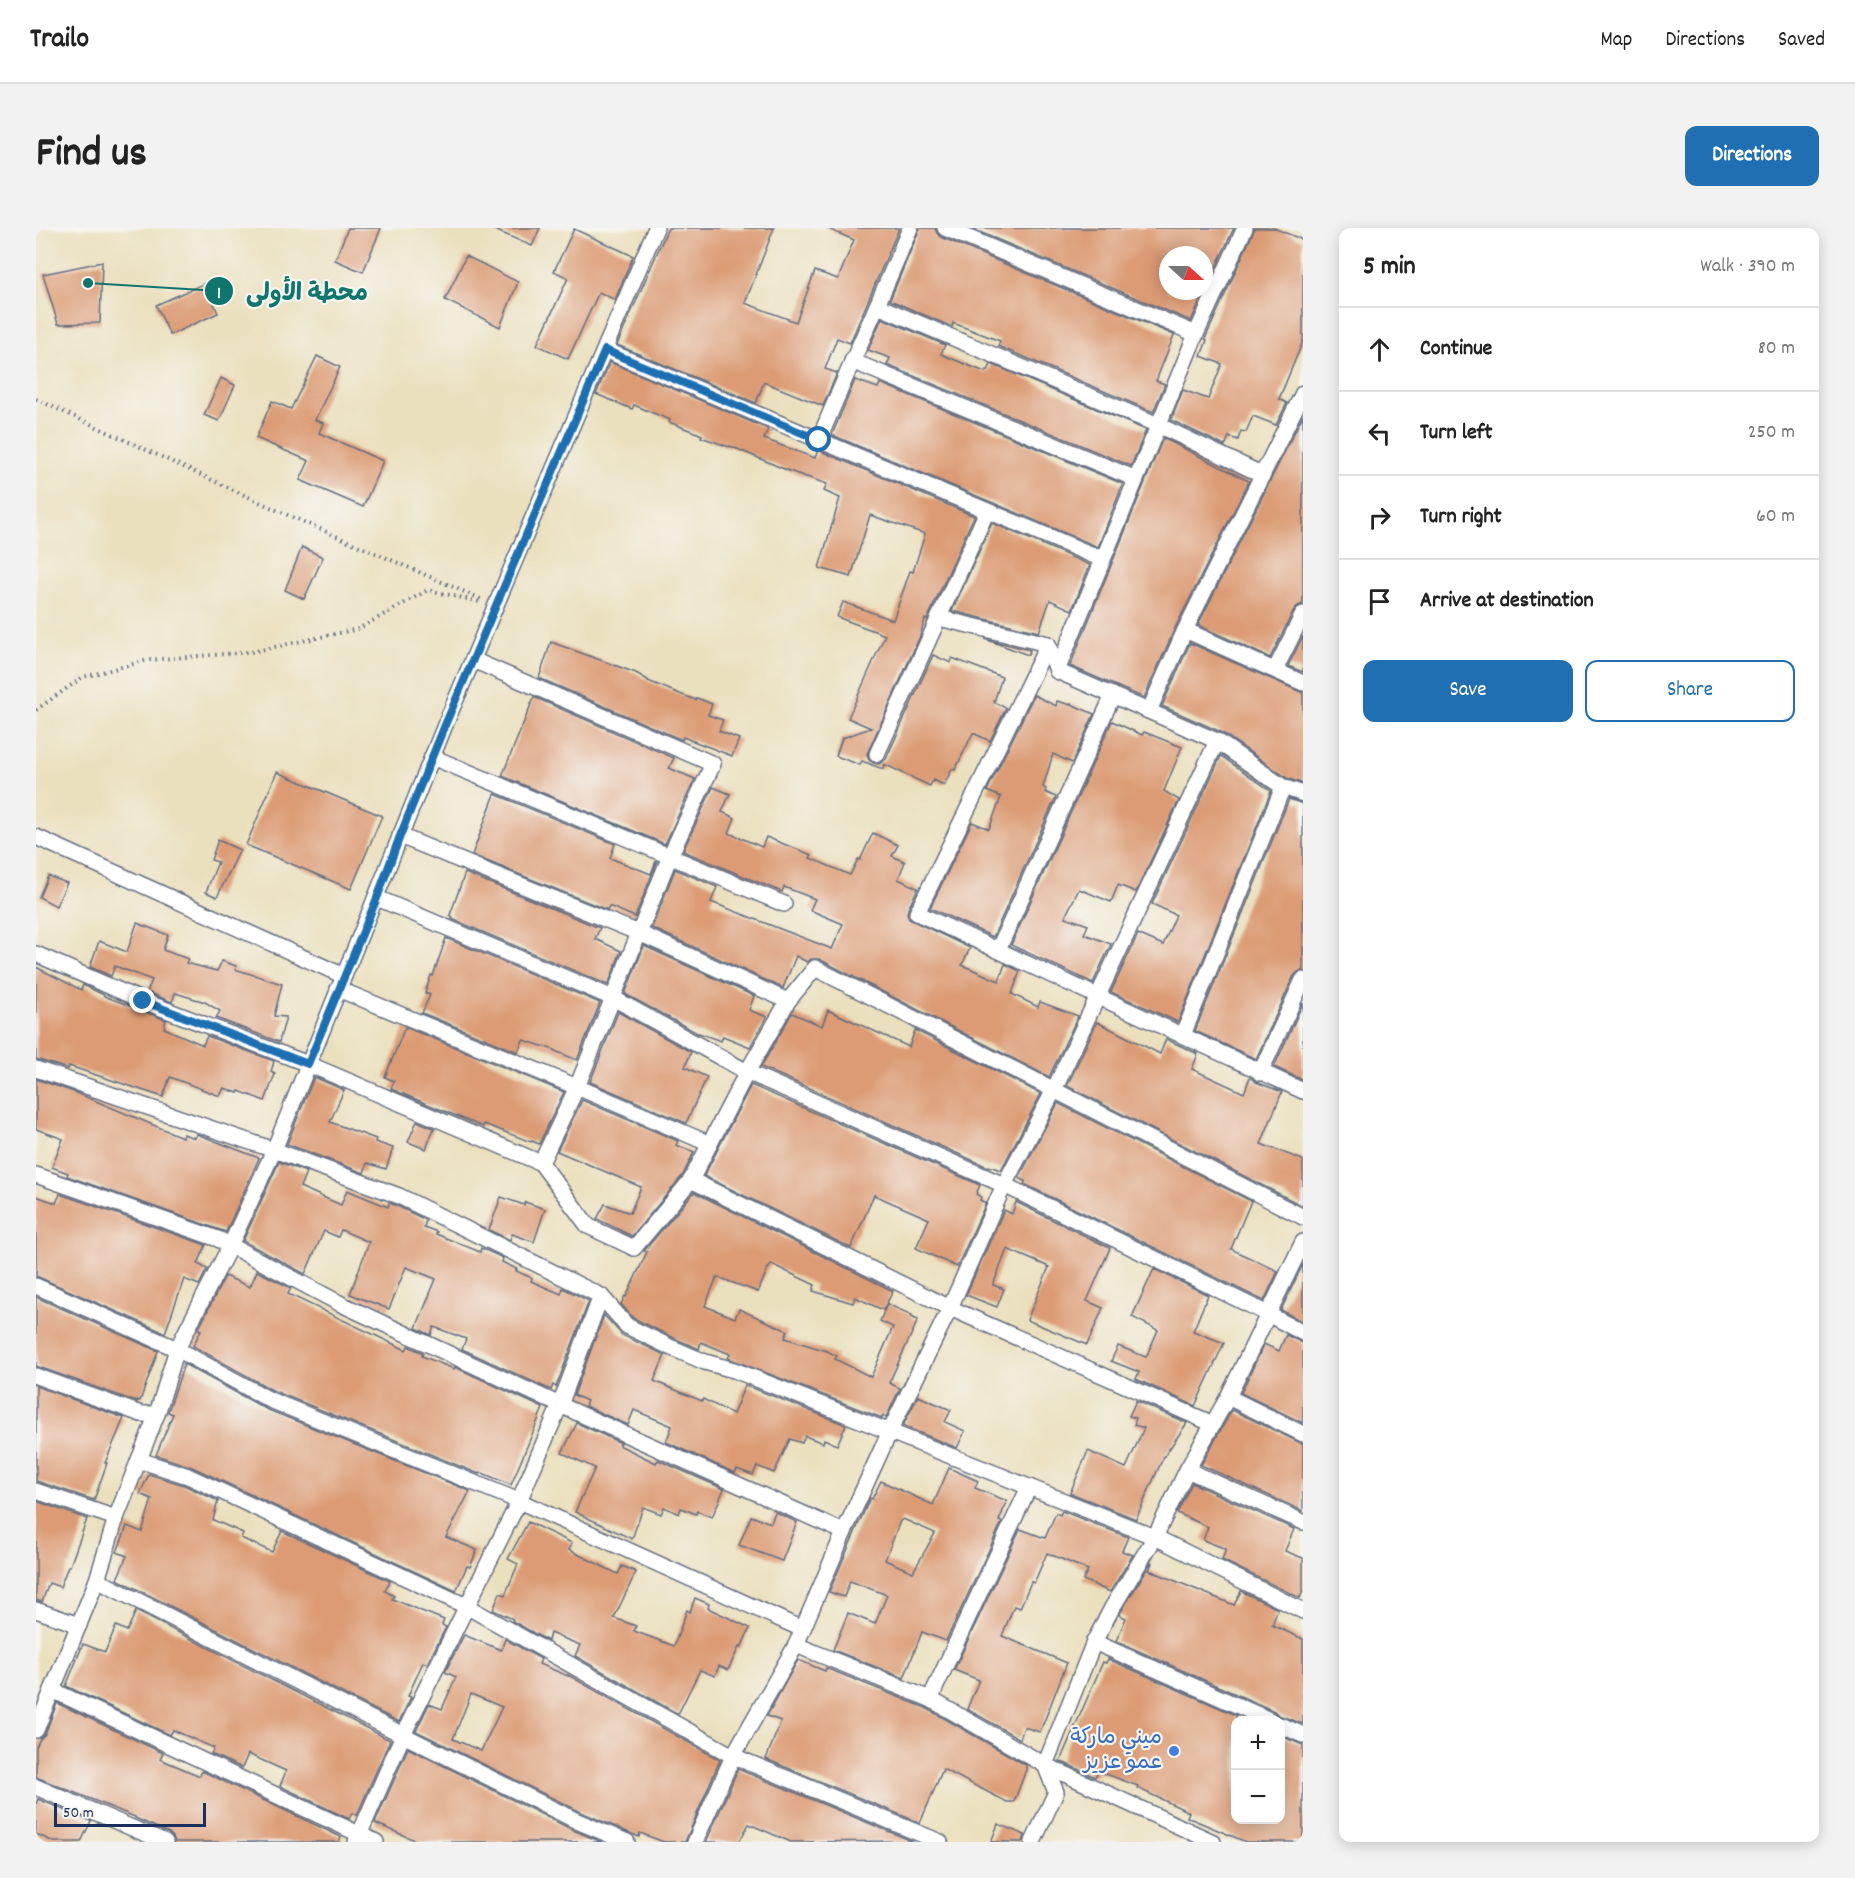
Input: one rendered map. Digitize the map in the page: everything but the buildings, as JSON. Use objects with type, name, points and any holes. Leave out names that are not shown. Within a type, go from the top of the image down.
[{"type":"street","points":[[36,1730],[97,1580],[116,1518],[157,1414],[177,1349],[230,1246],[274,1150],[432,757],[656,228]]},
{"type":"street","points":[[819,440],[910,228]]},
{"type":"street","points":[[945,228],[1196,334]]},
{"type":"street","points":[[1057,671],[1196,334],[1245,228]]},
{"type":"street","points":[[878,306],[1158,425],[1263,475]]},
{"type":"street","points":[[605,350],[1102,559]]},
{"type":"street","points":[[852,361],[1136,479]]},
{"type":"street","points":[[1149,711],[1185,630],[1301,401]]},
{"type":"street","points":[[876,754],[987,511]]},
{"type":"street","points":[[1275,670],[1303,614]]},
{"type":"street","points":[[939,618],[1048,644]]},
{"type":"street","points":[[1185,630],[1303,683]]},
{"type":"street","points":[[1048,644],[1057,671],[1217,741],[1283,787],[1303,794]]},
{"type":"street","points":[[1048,644],[917,912],[1303,1091]]},
{"type":"street","points":[[473,660],[713,764],[670,856],[577,1086],[541,1163]]},
{"type":"street","points":[[998,950],[1113,695]]},
{"type":"street","points":[[696,1842],[733,1756],[796,1645],[844,1532],[950,1308],[1004,1185],[1054,1090],[1217,741]]},
{"type":"street","points":[[432,757],[784,904]]},
{"type":"street","points":[[1184,1035],[1283,787]]},
{"type":"street","points":[[400,836],[639,933],[788,1001]]},
{"type":"street","points":[[36,837],[341,983],[710,1144]]},
{"type":"street","points":[[377,898],[613,998],[747,1072],[1004,1185],[1303,1333]]},
{"type":"street","points":[[36,954],[143,1001],[308,1064],[541,1163],[588,1226],[634,1248],[691,1180],[747,1072],[788,1001],[815,968],[1303,1217]]},
{"type":"street","points":[[1260,1073],[1303,980]]},
{"type":"street","points":[[36,1070],[274,1150],[399,1196],[601,1296],[627,1326],[672,1348],[890,1431],[1155,1537],[1303,1611]]},
{"type":"street","points":[[36,1175],[218,1239],[341,1305],[844,1532]]},
{"type":"street","points":[[691,1180],[950,1308],[1213,1424]]},
{"type":"street","points":[[1033,1842],[1056,1792],[1046,1765],[1094,1642],[1155,1537],[1187,1470],[1228,1397],[1303,1242]]},
{"type":"street","points":[[36,1286],[177,1349],[270,1400],[519,1501],[802,1629]]},
{"type":"street","points":[[358,1838],[403,1735],[519,1501],[560,1405],[601,1296]]},
{"type":"street","points":[[36,1376],[141,1414],[157,1414]]},
{"type":"street","points":[[1228,1397],[1303,1434]]},
{"type":"street","points":[[139,1460],[188,1476],[466,1606],[733,1756],[940,1842]]},
{"type":"street","points":[[1187,1470],[1303,1522]]},
{"type":"street","points":[[930,1699],[1029,1487]]},
{"type":"street","points":[[36,1491],[116,1518]]},
{"type":"street","points":[[97,1580],[403,1735],[577,1821],[627,1842]]},
{"type":"street","points":[[36,1610],[79,1625]]},
{"type":"street","points":[[1094,1642],[1261,1716]]},
{"type":"street","points":[[796,1645],[930,1699],[1046,1765],[1213,1842]]},
{"type":"street","points":[[52,1690],[358,1838],[376,1842]]},
{"type":"street","points":[[1285,1727],[1303,1735]]},
{"type":"street","points":[[36,1787],[165,1842]]},
{"type":"path","points":[[36,399],[281,512],[496,606]]},
{"type":"path","points":[[36,710],[83,677],[148,660],[251,652],[358,629],[428,590],[496,606]]},
{"type":"place","name":"محطة الأولى","points":[[88,283]]},
{"type":"place","name":"ميني ماركة عمو عزيز","points":[[1174,1751]]},
{"type":"route","points":[[143,1001],[308,1064],[445,725],[605,350],[819,440]]}]
